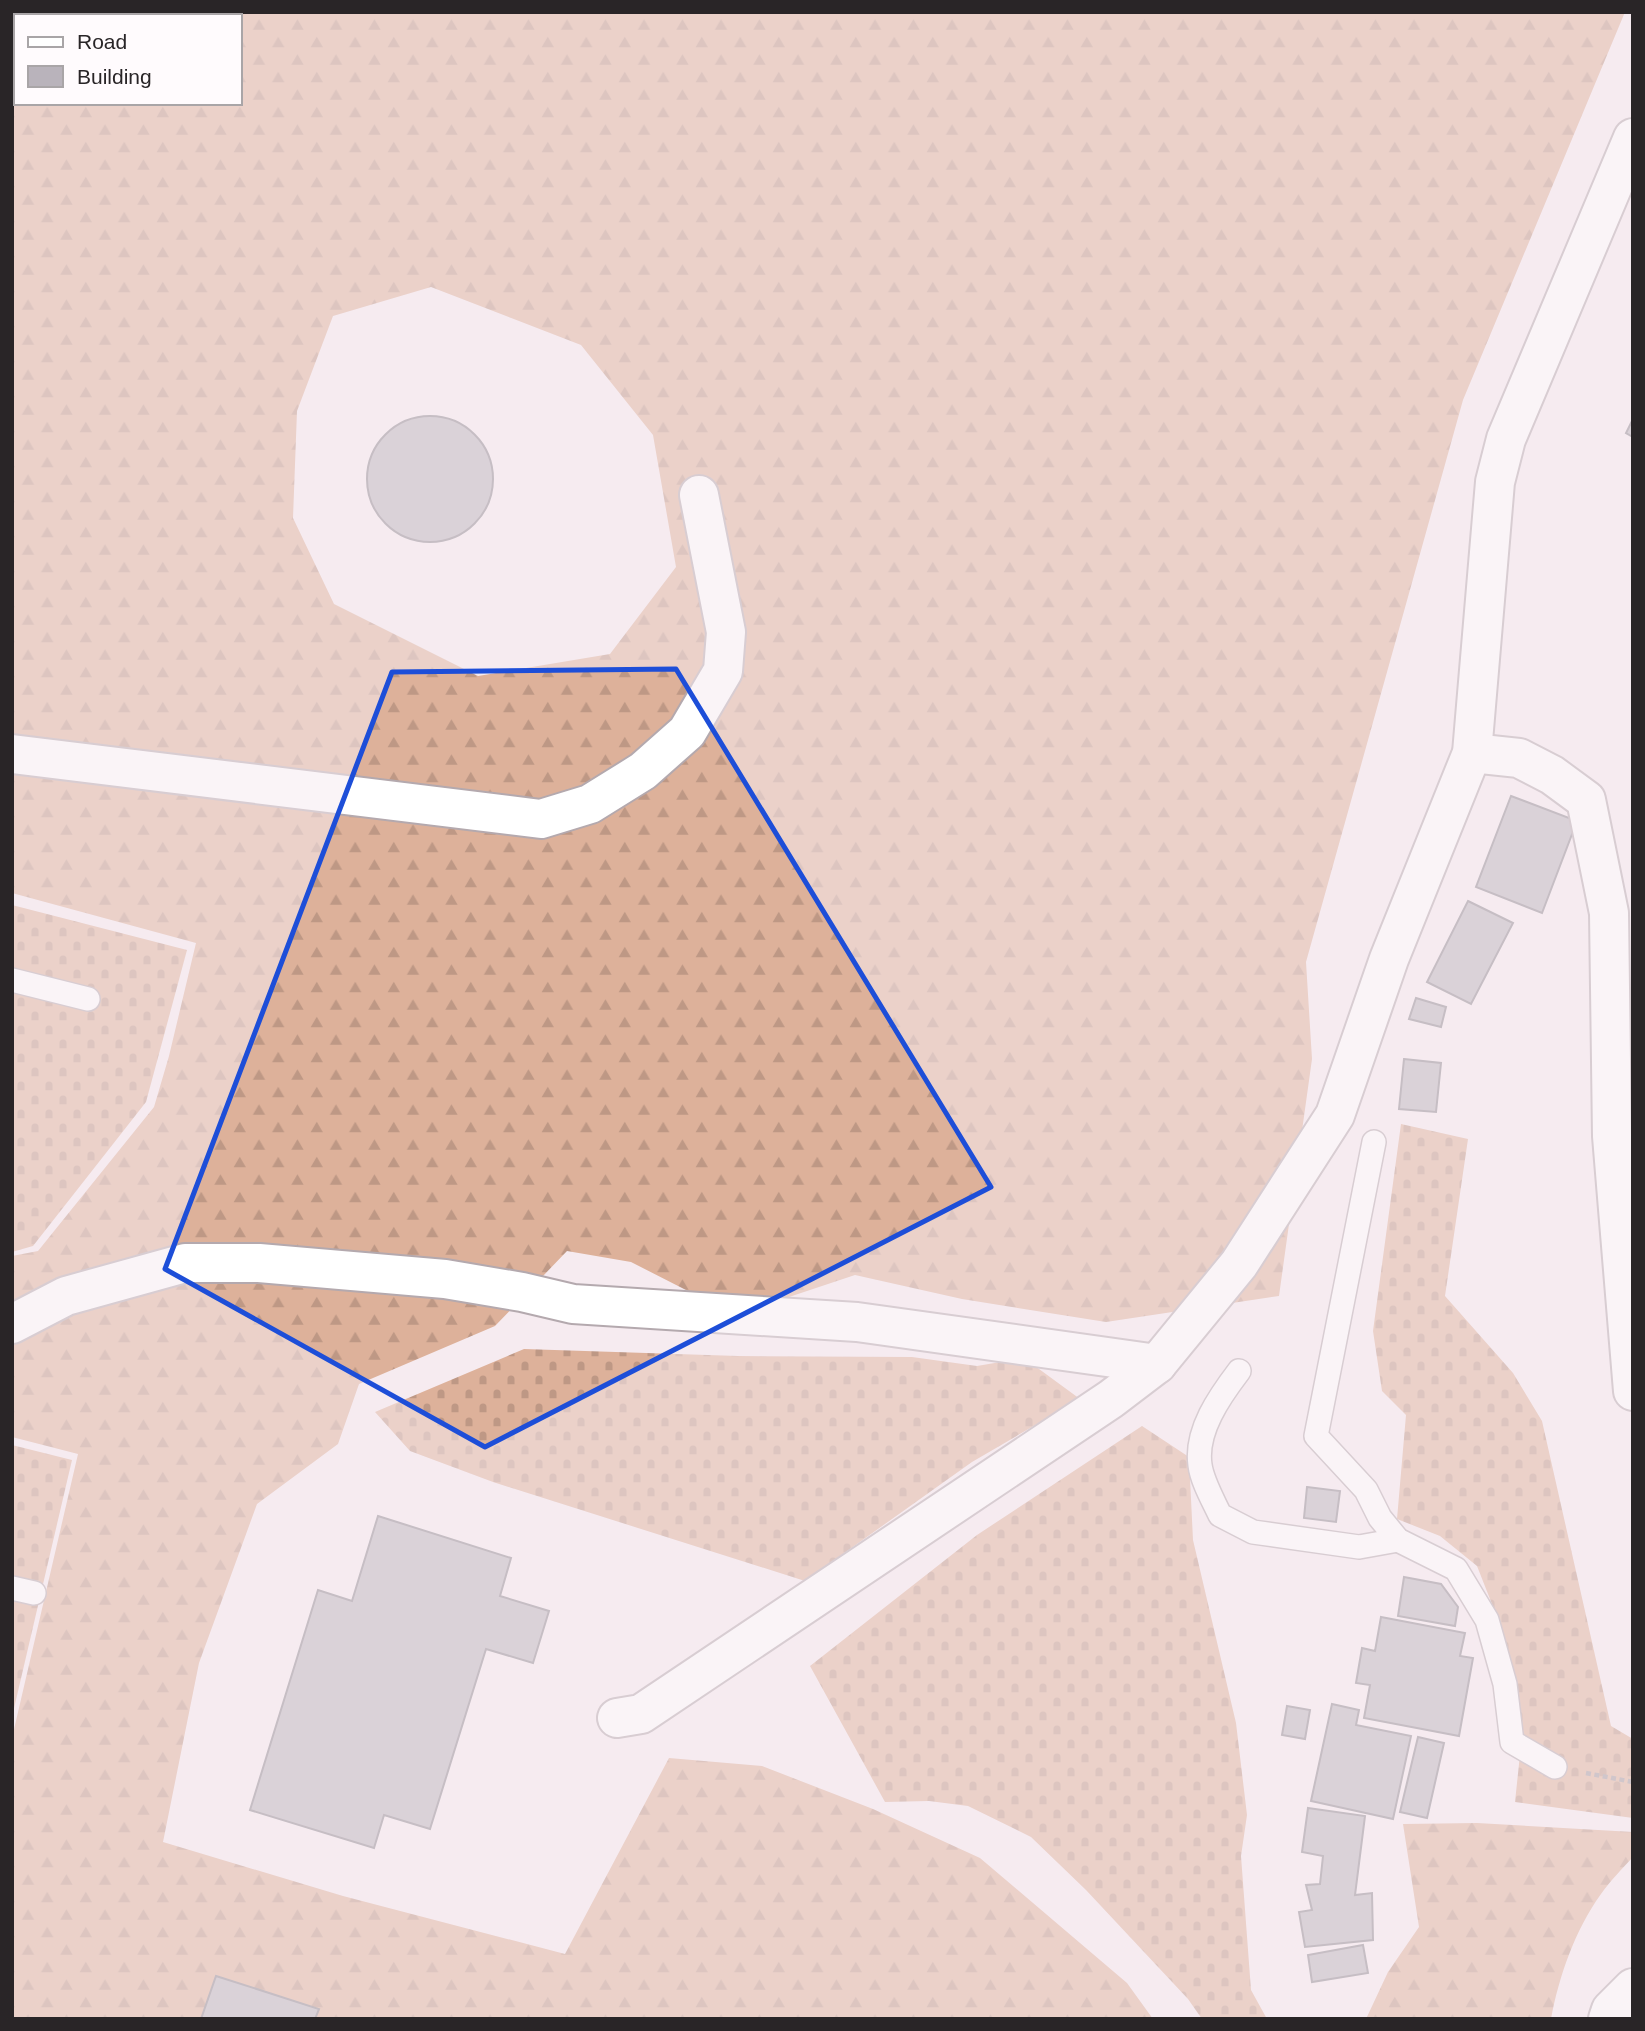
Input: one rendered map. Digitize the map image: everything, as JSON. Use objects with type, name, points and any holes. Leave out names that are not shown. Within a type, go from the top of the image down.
[{"type":"street","points":[[617,1718],[640,1714],[1111,1399],[1157,1364],[1239,1264],[1335,1115],[1389,959],[1472,753],[1494,482],[1506,439],[1633,138]]},
{"type":"street","points":[[12,754],[541,820],[590,804],[643,771],[687,732],[723,671],[726,632],[699,495]]},
{"type":"street","points":[[1472,753],[1519,758],[1552,775],[1586,800],[1609,913],[1612,1136],[1633,1391]]},
{"type":"street","points":[[12,1324],[66,1296],[185,1263],[259,1264],[445,1279],[573,1304],[857,1322],[1157,1364]]},
{"type":"lane","points":[[12,980],[88,999]]},
{"type":"lane","points":[[1374,1142],[1316,1436],[1366,1490],[1380,1518],[1398,1540],[1456,1569],[1487,1620],[1505,1684],[1512,1742],[1555,1767]]},
{"type":"lane","points":[[1239,1371],[1224,1391],[1202,1435],[1199,1465],[1220,1515],[1253,1532],[1359,1547],[1398,1540]]},
{"type":"path","points":[[1555,1767],[1633,1782]]},
{"type":"highlighted area","points":[[676,669],[991,1187],[485,1447],[165,1269],[392,672]]},
{"type":"green space","points":[[12,12],[1625,12],[1463,400],[1306,962],[1312,1059],[1279,1296],[1106,1322],[962,1299],[855,1275],[735,1315],[631,1262],[567,1251],[495,1326],[359,1384],[338,1444],[257,1504],[199,1663],[163,1842],[343,1896],[565,1954],[669,1758],[762,1766],[873,1809],[980,1858],[1127,1983],[1153,2019],[12,2019],[12,1738],[78,1454],[12,1437],[12,1256],[38,1251],[154,1107],[196,943],[12,893]],"holes":[[[431,287],[581,345],[653,435],[676,567],[610,654],[478,676],[334,604],[293,518],[297,411],[333,316]]]},
{"type":"green space","points":[[12,905],[187,950],[146,1102],[33,1246],[12,1252]]},
{"type":"green space","points":[[1401,1124],[1468,1139],[1445,1296],[1513,1373],[1542,1421],[1611,1726],[1633,1739],[1633,1818],[1515,1802],[1521,1745],[1516,1680],[1501,1627],[1477,1566],[1440,1536],[1397,1519],[1406,1415],[1382,1391],[1373,1331]]},
{"type":"green space","points":[[524,1349],[738,1356],[912,1357],[977,1366],[1024,1358],[1080,1399],[972,1462],[805,1581],[493,1482],[410,1451],[375,1412]]},
{"type":"green space","points":[[1142,1426],[1189,1457],[1193,1540],[1236,1723],[1247,1815],[1241,1856],[1251,1990],[1267,2019],[1202,2019],[1188,1999],[1086,1890],[1031,1837],[968,1806],[929,1801],[885,1802],[810,1666],[977,1535]]},
{"type":"green space","points":[[12,1445],[72,1460],[12,1717]]},
{"type":"green space","points":[[1477,1823],[1633,1832],[1633,1857],[1605,1889],[1583,1923],[1563,1970],[1551,2019],[1366,2019],[1388,1972],[1419,1927],[1403,1824]]},
{"type":"building","points":[[430,416],[454,421],[475,434],[488,455],[493,479],[488,503],[475,524],[454,537],[430,542],[406,537],[385,524],[372,503],[367,479],[372,455],[385,434],[406,421]]},
{"type":"building","points":[[1633,419],[1633,437],[1626,433]]},
{"type":"building","points":[[1511,796],[1577,821],[1542,913],[1476,887]]},
{"type":"building","points":[[1468,901],[1513,923],[1471,1004],[1427,982]]},
{"type":"building","points":[[1416,998],[1446,1007],[1441,1027],[1409,1019]]},
{"type":"building","points":[[1404,1059],[1441,1063],[1436,1112],[1399,1109]]},
{"type":"building","points":[[1307,1487],[1340,1491],[1336,1522],[1304,1518]]},
{"type":"building","points":[[378,1516],[511,1558],[500,1596],[549,1611],[533,1663],[486,1649],[430,1829],[384,1815],[374,1848],[250,1810],[318,1590],[352,1601]]},
{"type":"building","points":[[1404,1577],[1441,1584],[1458,1607],[1455,1626],[1398,1616]]},
{"type":"building","points":[[1381,1617],[1465,1633],[1460,1656],[1473,1658],[1459,1736],[1364,1718],[1370,1685],[1356,1683],[1362,1648],[1375,1651]]},
{"type":"building","points":[[1332,1704],[1359,1710],[1356,1725],[1411,1736],[1393,1819],[1311,1801]]},
{"type":"building","points":[[1287,1706],[1310,1710],[1305,1739],[1282,1735]]},
{"type":"building","points":[[1418,1737],[1444,1743],[1427,1818],[1400,1812]]},
{"type":"building","points":[[1308,1808],[1365,1816],[1355,1895],[1372,1893],[1373,1940],[1305,1947],[1299,1912],[1312,1910],[1306,1885],[1320,1884],[1323,1856],[1302,1852]]},
{"type":"building","points":[[1363,1945],[1368,1973],[1312,1982],[1308,1955]]},
{"type":"building","points":[[216,1976],[319,2009],[315,2019],[201,2019]]}]
